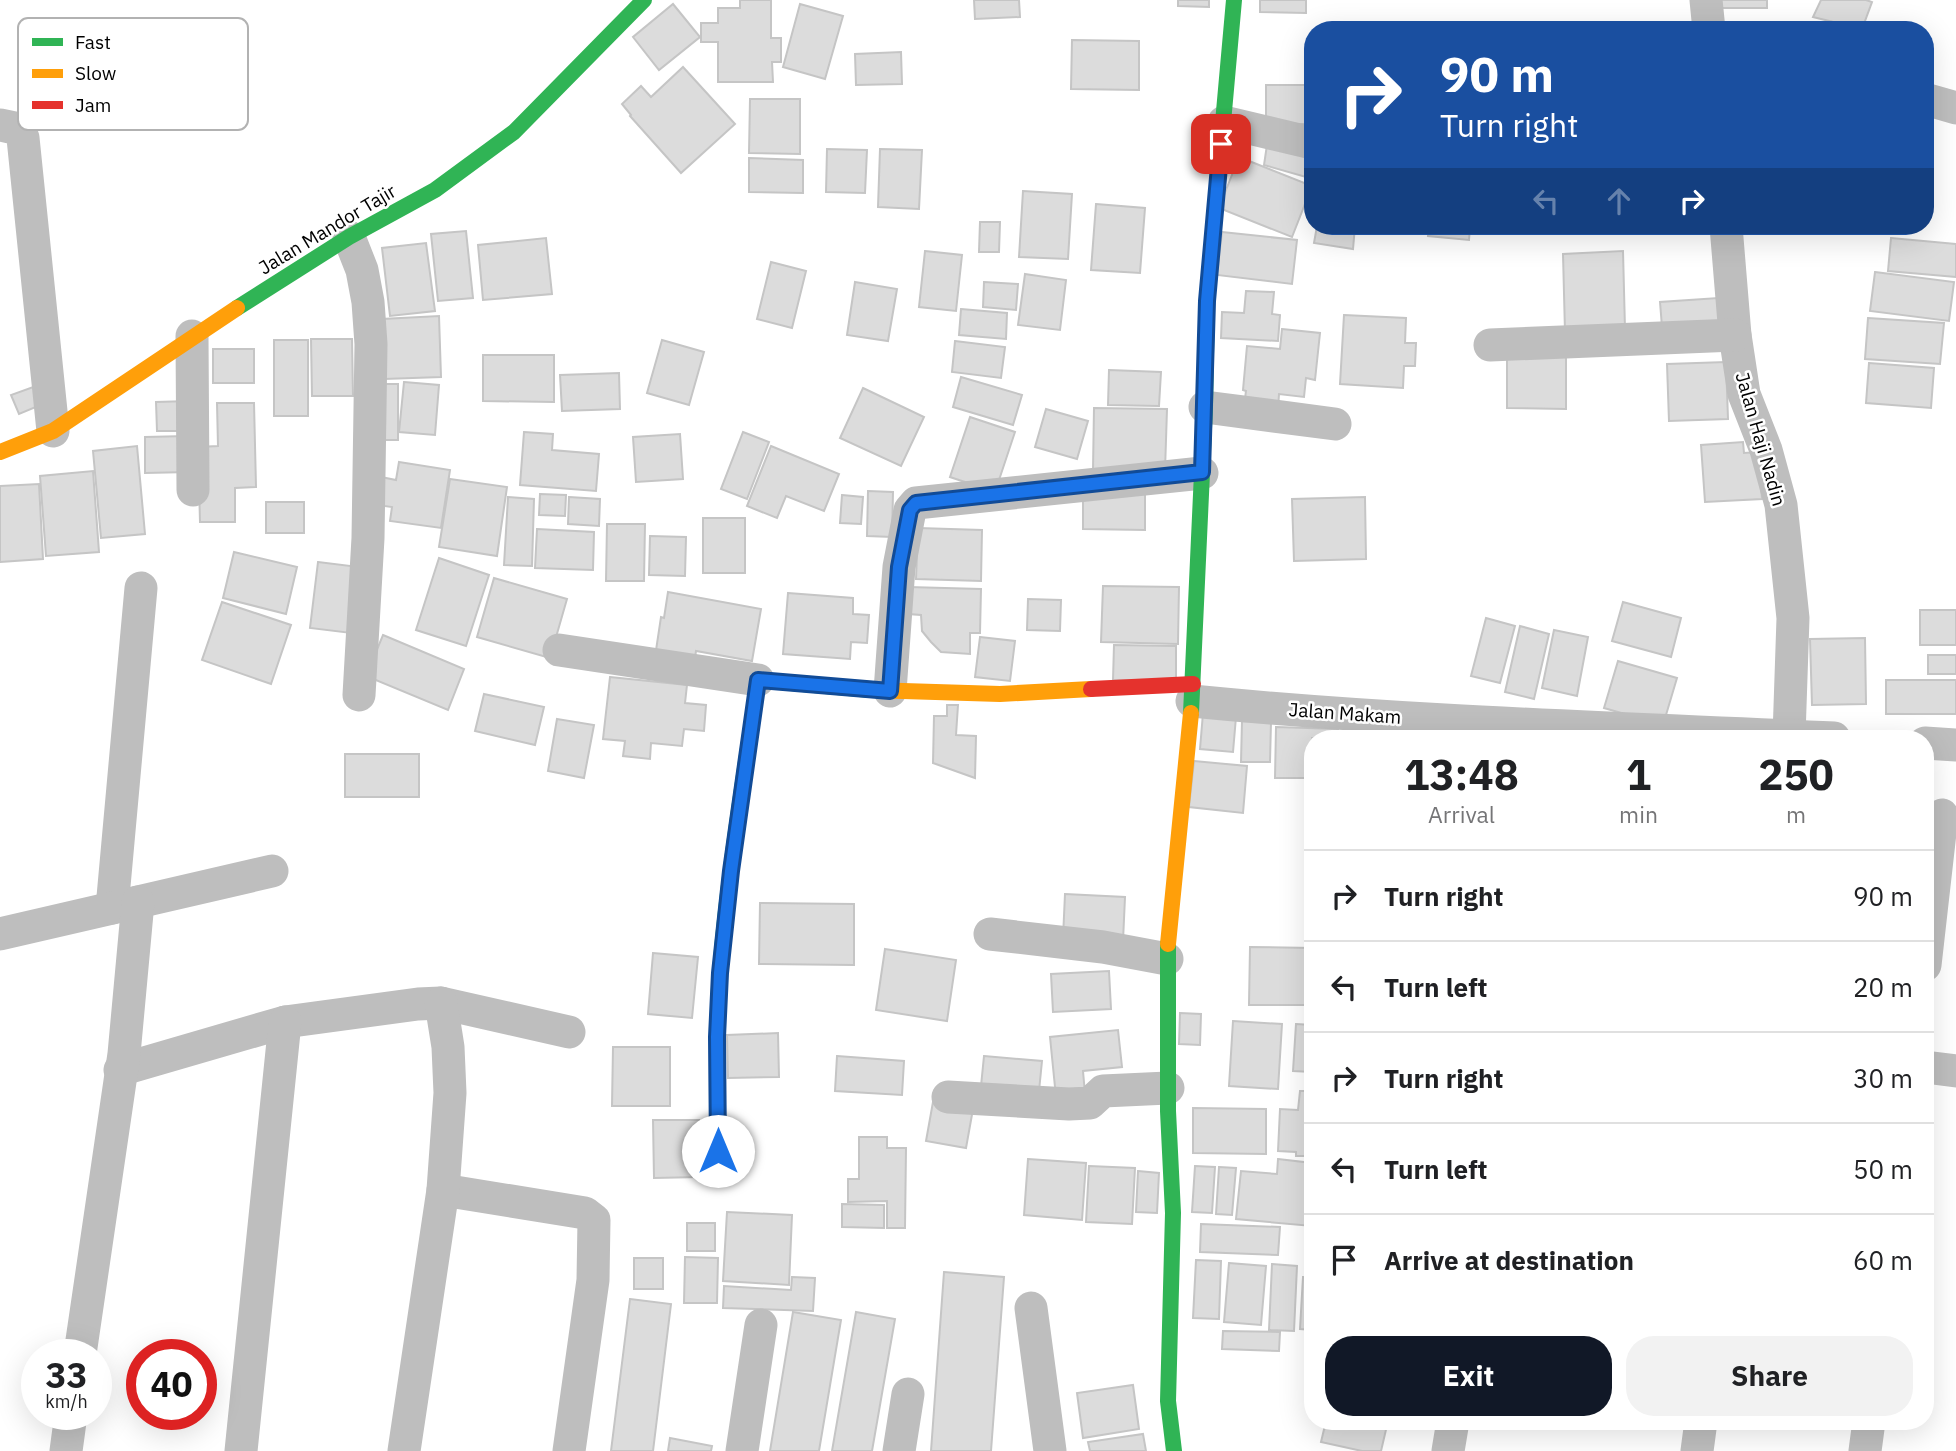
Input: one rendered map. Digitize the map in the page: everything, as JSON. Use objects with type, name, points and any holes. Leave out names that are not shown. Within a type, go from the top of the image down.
[{"type":"street","name":"Jalan Mandor Tajir","points":[[0,452],[52,431],[192,336],[349,237],[435,190],[514,132],[644,0]]},
{"type":"street","points":[[1174,1451],[1168,1401],[1173,1213],[1167,959],[1192,693],[1207,301],[1234,0]]},
{"type":"street","points":[[1706,0],[1708,21]]},
{"type":"street","points":[[1934,102],[1956,108]]},
{"type":"street","points":[[1224,122],[1304,141]]},
{"type":"street","points":[[0,125],[18,129]]},
{"type":"street","points":[[19,130],[23,138],[52,431]]},
{"type":"street","name":"Jalan Haji Nadin","points":[[1727,235],[1735,335],[1744,394],[1766,450],[1781,505],[1793,618],[1789,730]]},
{"type":"street","points":[[349,237],[362,270],[372,344],[368,538],[359,695]]},
{"type":"street","points":[[1490,345],[1735,335]]},
{"type":"street","points":[[192,336],[193,490]]},
{"type":"street","points":[[1205,407],[1335,424]]},
{"type":"street","points":[[890,691],[899,567],[910,510],[916,503],[1202,472]]},
{"type":"street","points":[[82,1339],[122,1062],[133,956],[125,905],[141,588]]},
{"type":"street","points":[[559,650],[758,680],[890,691],[1000,694],[1192,693]]},
{"type":"street","points":[[718,1176],[717,1037],[720,973],[731,871],[758,680]]},
{"type":"street","name":"Jalan Makam","points":[[1192,693],[1266,708],[1493,730]]},
{"type":"street","points":[[1934,744],[1956,745]]},
{"type":"street","points":[[1934,886],[1942,815]]},
{"type":"street","points":[[0,934],[272,871]]},
{"type":"street","points":[[990,934],[1103,947],[1167,959]]},
{"type":"street","points":[[122,1062],[285,1022],[418,1004],[441,1003],[569,1032]]},
{"type":"street","points":[[404,1451],[443,1190],[450,1093],[448,1047],[441,1003]]},
{"type":"street","points":[[241,1451],[285,1022]]},
{"type":"street","points":[[1934,1068],[1956,1071]]},
{"type":"street","points":[[948,1097],[1069,1104],[1090,1103],[1103,1091],[1168,1088]]},
{"type":"street","points":[[443,1190],[585,1213],[594,1220],[593,1280],[569,1451]]},
{"type":"street","points":[[1031,1308],[1050,1451]]},
{"type":"street","points":[[741,1451],[761,1325]]},
{"type":"street","points":[[899,1451],[908,1394]]},
{"type":"street","points":[[66,1451],[69,1430]]},
{"type":"street","points":[[1448,1451],[1451,1430]]},
{"type":"street","points":[[1697,1451],[1700,1430]]},
{"type":"street","points":[[1865,1451],[1868,1430]]},
{"type":"building","points":[[740,0],[771,0],[771,38],[781,38],[781,62],[772,62],[773,82],[718,82],[718,42],[701,42],[701,23],[718,23],[718,8],[740,8]]},
{"type":"building","points":[[974,0],[1019,0],[1020,17],[975,19]]},
{"type":"building","points":[[1178,0],[1209,0],[1209,7],[1178,6]]},
{"type":"building","points":[[1260,0],[1306,0],[1306,13],[1260,12]]},
{"type":"building","points":[[1719,0],[1767,0],[1767,8],[1719,8]]},
{"type":"building","points":[[1821,0],[1872,2],[1865,21],[1829,21],[1813,17]]},
{"type":"building","points":[[673,4],[700,37],[659,70],[633,37]]},
{"type":"building","points":[[800,4],[843,16],[825,79],[783,67]]},
{"type":"building","points":[[1072,40],[1139,41],[1139,90],[1071,89]]},
{"type":"building","points":[[901,52],[902,84],[856,85],[855,54]]},
{"type":"building","points":[[683,67],[735,124],[681,173],[622,104],[641,86],[651,97]]},
{"type":"building","points":[[1266,85],[1304,85],[1304,124],[1266,124]]},
{"type":"building","points":[[750,99],[800,99],[800,154],[749,153]]},
{"type":"building","points":[[1268,138],[1304,145],[1304,176],[1264,165]]},
{"type":"building","points":[[827,149],[867,150],[865,193],[826,192]]},
{"type":"building","points":[[880,149],[922,150],[919,209],[878,207]]},
{"type":"building","points":[[1239,157],[1304,183],[1304,206],[1292,237],[1219,208]]},
{"type":"building","points":[[749,158],[803,160],[803,193],[749,192]]},
{"type":"building","points":[[1023,191],[1072,194],[1068,259],[1019,257]]},
{"type":"building","points":[[1096,204],[1145,208],[1140,273],[1091,270]]},
{"type":"building","points":[[980,222],[1000,222],[999,252],[979,252]]},
{"type":"building","points":[[466,231],[473,298],[438,301],[431,234]]},
{"type":"building","points":[[1222,232],[1297,240],[1292,284],[1217,275]]},
{"type":"building","points":[[1315,235],[1354,235],[1353,249],[1314,243]]},
{"type":"building","points":[[1428,235],[1469,235],[1469,240]]},
{"type":"building","points":[[546,238],[552,294],[483,300],[478,245]]},
{"type":"building","points":[[1891,238],[1956,244],[1956,277],[1888,271]]},
{"type":"building","points":[[426,243],[435,311],[390,316],[382,248]]},
{"type":"building","points":[[925,251],[962,255],[956,311],[919,307]]},
{"type":"building","points":[[1623,251],[1625,329],[1565,332],[1563,254]]},
{"type":"building","points":[[771,262],[806,271],[792,328],[757,319]]},
{"type":"building","points":[[1875,272],[1954,282],[1949,321],[1870,311]]},
{"type":"building","points":[[1025,274],[1066,280],[1060,330],[1018,325]]},
{"type":"building","points":[[855,282],[897,289],[888,341],[847,335]]},
{"type":"building","points":[[984,282],[1018,284],[1016,310],[983,307]]},
{"type":"building","points":[[1246,291],[1274,292],[1272,314],[1280,315],[1278,341],[1221,338],[1222,312],[1244,313]]},
{"type":"building","points":[[1718,298],[1719,323],[1662,327],[1660,302]]},
{"type":"building","points":[[961,309],[1007,313],[1006,339],[959,335]]},
{"type":"building","points":[[1344,315],[1406,318],[1405,343],[1416,343],[1415,366],[1404,366],[1403,388],[1340,384]]},
{"type":"building","points":[[439,316],[441,377],[384,379],[382,319]]},
{"type":"building","points":[[1868,318],[1944,323],[1940,364],[1865,359]]},
{"type":"building","points":[[1282,329],[1320,333],[1315,380],[1306,378],[1304,397],[1279,394],[1278,409],[1244,406],[1247,346],[1280,349]]},
{"type":"building","points":[[311,339],[352,339],[353,396],[312,396]]},
{"type":"building","points":[[274,340],[308,340],[308,416],[274,416]]},
{"type":"building","points":[[662,340],[704,352],[689,405],[647,393]]},
{"type":"building","points":[[955,341],[1005,347],[1001,378],[952,372]]},
{"type":"building","points":[[213,349],[254,349],[254,383],[213,383]]},
{"type":"building","points":[[1507,354],[1566,355],[1566,409],[1507,408]]},
{"type":"building","points":[[483,355],[554,355],[554,402],[483,401]]},
{"type":"building","points":[[1726,362],[1728,419],[1669,421],[1667,364]]},
{"type":"building","points":[[1869,363],[1934,368],[1931,408],[1866,403]]},
{"type":"building","points":[[1109,370],[1161,372],[1159,406],[1108,405]]},
{"type":"building","points":[[619,373],[620,409],[562,411],[560,375]]},
{"type":"building","points":[[961,377],[1022,395],[1013,425],[953,407]]},
{"type":"building","points":[[404,382],[439,385],[435,435],[399,432]]},
{"type":"building","points":[[376,384],[398,384],[398,440],[376,440]]},
{"type":"building","points":[[36,386],[43,404],[19,414],[11,395]]},
{"type":"building","points":[[863,388],[924,417],[901,466],[840,438]]},
{"type":"building","points":[[189,401],[189,431],[157,431],[156,402]]},
{"type":"building","points":[[217,403],[254,403],[256,487],[235,488],[235,522],[200,522],[198,447],[218,446]]},
{"type":"building","points":[[1094,408],[1167,409],[1165,471],[1093,470]]},
{"type":"building","points":[[1046,409],[1088,421],[1077,459],[1035,447]]},
{"type":"building","points":[[970,417],[1015,432],[995,492],[950,477]]},
{"type":"building","points":[[524,432],[553,434],[552,450],[599,454],[596,491],[520,485]]},
{"type":"building","points":[[743,432],[769,442],[747,499],[721,489]]},
{"type":"building","points":[[680,434],[683,479],[636,482],[633,437]]},
{"type":"building","points":[[187,436],[189,472],[145,473],[145,437]]},
{"type":"building","points":[[1743,442],[1744,453],[1758,452],[1762,499],[1705,502],[1701,445]]},
{"type":"building","points":[[137,446],[145,534],[101,538],[93,451]]},
{"type":"building","points":[[771,446],[839,474],[824,511],[786,496],[777,518],[747,506]]},
{"type":"building","points":[[399,462],[450,470],[441,528],[390,521],[392,507],[377,505],[381,477],[396,480]]},
{"type":"building","points":[[93,471],[99,552],[46,556],[40,476]]},
{"type":"building","points":[[450,479],[507,487],[497,556],[439,547]]},
{"type":"building","points":[[39,484],[43,559],[0,562],[0,486]]},
{"type":"building","points":[[1083,490],[1145,490],[1145,530],[1083,529]]},
{"type":"building","points":[[868,491],[893,492],[892,537],[867,536]]},
{"type":"building","points":[[540,494],[566,495],[565,516],[539,515]]},
{"type":"building","points":[[842,495],[863,497],[861,524],[840,523]]},
{"type":"building","points":[[508,497],[534,499],[532,566],[504,565]]},
{"type":"building","points":[[569,497],[600,499],[599,526],[568,524]]},
{"type":"building","points":[[1365,497],[1366,559],[1294,561],[1292,499]]},
{"type":"building","points":[[266,502],[304,502],[304,533],[266,533]]},
{"type":"building","points":[[703,518],[745,518],[745,573],[703,573]]},
{"type":"building","points":[[607,524],[645,524],[644,581],[606,581]]},
{"type":"building","points":[[918,528],[982,530],[981,581],[916,579]]},
{"type":"building","points":[[537,529],[594,532],[593,570],[535,568]]},
{"type":"building","points":[[650,536],[686,537],[685,576],[649,575]]},
{"type":"building","points":[[234,552],[297,567],[286,614],[223,598]]},
{"type":"building","points":[[439,558],[489,575],[466,646],[416,630]]},
{"type":"building","points":[[318,562],[359,567],[351,633],[310,628]]},
{"type":"building","points":[[494,578],[567,599],[550,658],[477,637]]},
{"type":"building","points":[[1103,586],[1179,587],[1178,644],[1101,642]]},
{"type":"building","points":[[908,587],[981,589],[980,633],[970,633],[970,654],[941,652],[931,642],[922,631],[921,615],[908,614]]},
{"type":"building","points":[[668,592],[761,609],[752,661],[696,651],[694,664],[655,657]]},
{"type":"building","points":[[788,593],[853,598],[853,614],[869,615],[867,643],[851,642],[850,659],[783,654]]},
{"type":"building","points":[[1028,599],[1061,600],[1060,631],[1027,630]]},
{"type":"building","points":[[222,602],[291,625],[271,684],[202,660]]},
{"type":"building","points":[[1623,602],[1681,618],[1671,657],[1612,641]]},
{"type":"building","points":[[1920,610],[1956,610],[1956,645],[1920,645]]},
{"type":"building","points":[[1486,618],[1515,626],[1500,683],[1471,676]]},
{"type":"building","points":[[1520,626],[1549,634],[1534,699],[1505,692]]},
{"type":"building","points":[[1554,630],[1588,637],[1577,696],[1542,688]]},
{"type":"building","points":[[383,635],[464,669],[448,710],[366,676]]},
{"type":"building","points":[[980,637],[1015,641],[1010,681],[975,677]]},
{"type":"building","points":[[1865,638],[1866,704],[1812,705],[1810,639]]},
{"type":"building","points":[[1114,645],[1176,646],[1176,681],[1113,680]]},
{"type":"building","points":[[1928,655],[1956,655],[1956,674],[1928,674]]},
{"type":"building","points":[[1618,661],[1677,678],[1663,725],[1604,708]]},
{"type":"building","points":[[610,677],[687,685],[685,703],[706,705],[704,731],[684,729],[682,746],[651,743],[650,759],[623,756],[625,741],[603,739]]},
{"type":"building","points":[[1886,680],[1956,680],[1956,714],[1886,714]]},
{"type":"building","points":[[484,694],[544,707],[535,745],[475,731]]},
{"type":"building","points":[[947,705],[958,705],[956,735],[976,736],[975,778],[933,763],[934,716],[947,716]]},
{"type":"building","points":[[1203,713],[1236,717],[1233,752],[1200,749]]},
{"type":"building","points":[[557,719],[594,725],[584,778],[548,771]]},
{"type":"building","points":[[1242,721],[1271,722],[1270,762],[1241,762]]},
{"type":"building","points":[[1276,727],[1338,729],[1304,730],[1304,778],[1275,778]]},
{"type":"building","points":[[345,754],[419,754],[419,797],[345,797]]},
{"type":"building","points":[[1194,761],[1247,766],[1243,813],[1189,807]]},
{"type":"building","points":[[1065,894],[1125,897],[1123,941],[1063,938]]},
{"type":"building","points":[[760,903],[854,904],[854,965],[759,964]]},
{"type":"building","points":[[1250,947],[1304,948],[1304,1005],[1249,1005]]},
{"type":"building","points":[[885,949],[956,960],[947,1021],[876,1010]]},
{"type":"building","points":[[653,953],[698,957],[692,1018],[648,1014]]},
{"type":"building","points":[[1109,971],[1111,1009],[1053,1012],[1051,974]]},
{"type":"building","points":[[1180,1013],[1201,1014],[1200,1045],[1179,1044]]},
{"type":"building","points":[[1233,1021],[1282,1024],[1278,1089],[1229,1086]]},
{"type":"building","points":[[1296,1024],[1304,1024],[1304,1072],[1293,1071]]},
{"type":"building","points":[[1118,1030],[1122,1067],[1083,1071],[1085,1094],[1056,1097],[1050,1037]]},
{"type":"building","points":[[778,1033],[779,1077],[728,1078],[727,1035]]},
{"type":"building","points":[[613,1047],[670,1047],[670,1106],[612,1106]]},
{"type":"building","points":[[837,1056],[904,1061],[902,1095],[835,1091]]},
{"type":"building","points":[[984,1056],[1042,1061],[1038,1101],[980,1096]]},
{"type":"building","points":[[1300,1091],[1304,1091],[1304,1156],[1296,1156],[1296,1152],[1278,1151],[1280,1109],[1298,1110]]},
{"type":"building","points":[[933,1102],[973,1109],[966,1148],[926,1141]]},
{"type":"building","points":[[1193,1108],[1266,1109],[1266,1154],[1193,1153]]},
{"type":"building","points":[[653,1120],[699,1120],[700,1177],[654,1178]]},
{"type":"building","points":[[859,1137],[887,1137],[887,1148],[906,1148],[905,1228],[887,1228],[887,1201],[848,1202],[848,1179],[859,1179]]},
{"type":"building","points":[[1028,1159],[1086,1163],[1082,1220],[1024,1215]]},
{"type":"building","points":[[1278,1159],[1304,1162],[1304,1225],[1236,1219],[1241,1171],[1277,1174]]},
{"type":"building","points":[[1089,1166],[1135,1168],[1132,1224],[1086,1222]]},
{"type":"building","points":[[1195,1166],[1215,1167],[1212,1213],[1192,1212]]},
{"type":"building","points":[[1219,1167],[1236,1168],[1232,1215],[1216,1214]]},
{"type":"building","points":[[1138,1171],[1159,1173],[1157,1213],[1136,1212]]},
{"type":"building","points":[[842,1204],[884,1205],[884,1228],[842,1227]]},
{"type":"building","points":[[727,1212],[792,1215],[789,1285],[723,1281]]},
{"type":"building","points":[[687,1223],[715,1223],[715,1251],[687,1251]]},
{"type":"building","points":[[1201,1224],[1280,1227],[1278,1255],[1200,1252]]},
{"type":"building","points":[[685,1257],[718,1258],[717,1303],[684,1303]]},
{"type":"building","points":[[634,1258],[663,1258],[663,1289],[634,1289]]},
{"type":"building","points":[[1196,1260],[1221,1261],[1219,1319],[1193,1318]]},
{"type":"building","points":[[1229,1263],[1266,1266],[1261,1325],[1224,1322]]},
{"type":"building","points":[[1272,1264],[1297,1266],[1294,1331],[1269,1330]]},
{"type":"building","points":[[944,1272],[1004,1277],[991,1451],[931,1451]]},
{"type":"building","points":[[792,1277],[815,1278],[813,1311],[723,1308],[724,1286],[791,1290]]},
{"type":"building","points":[[1303,1277],[1304,1329],[1300,1329]]},
{"type":"building","points":[[630,1299],[671,1304],[653,1451],[611,1451]]},
{"type":"building","points":[[793,1312],[841,1320],[819,1451],[770,1451]]},
{"type":"building","points":[[856,1312],[895,1319],[872,1451],[832,1451]]},
{"type":"building","points":[[1223,1331],[1280,1332],[1279,1351],[1222,1349]]},
{"type":"building","points":[[1133,1385],[1139,1429],[1083,1438],[1077,1393]]},
{"type":"building","points":[[1324,1430],[1386,1430],[1381,1451],[1362,1451],[1321,1442]]},
{"type":"building","points":[[1143,1434],[1146,1451],[1090,1451],[1088,1442]]},
{"type":"building","points":[[670,1438],[712,1446],[711,1451],[668,1451]]},
{"type":"traffic: fast","points":[[237,308],[349,237],[435,190],[514,132],[644,0]]},
{"type":"traffic: fast","points":[[1191,713],[1205,407],[1207,301],[1234,0]]},
{"type":"traffic: fast","points":[[718,1176],[717,1049],[720,972],[732,862],[758,680],[871,690]]},
{"type":"traffic: fast","points":[[1168,944],[1168,1111],[1173,1213],[1168,1401],[1174,1451]]},
{"type":"traffic: slow","points":[[0,452],[53,431],[237,308]]},
{"type":"traffic: slow","points":[[871,690],[1000,694],[1091,689]]},
{"type":"traffic: slow","points":[[1168,944],[1191,713]]},
{"type":"traffic: jam","points":[[1091,689],[1193,684]]},
{"type":"route","points":[[718,1151],[717,1037],[720,973],[731,871],[758,680],[890,691],[899,567],[910,510],[916,503],[1202,472],[1207,301],[1221,144]]}]
